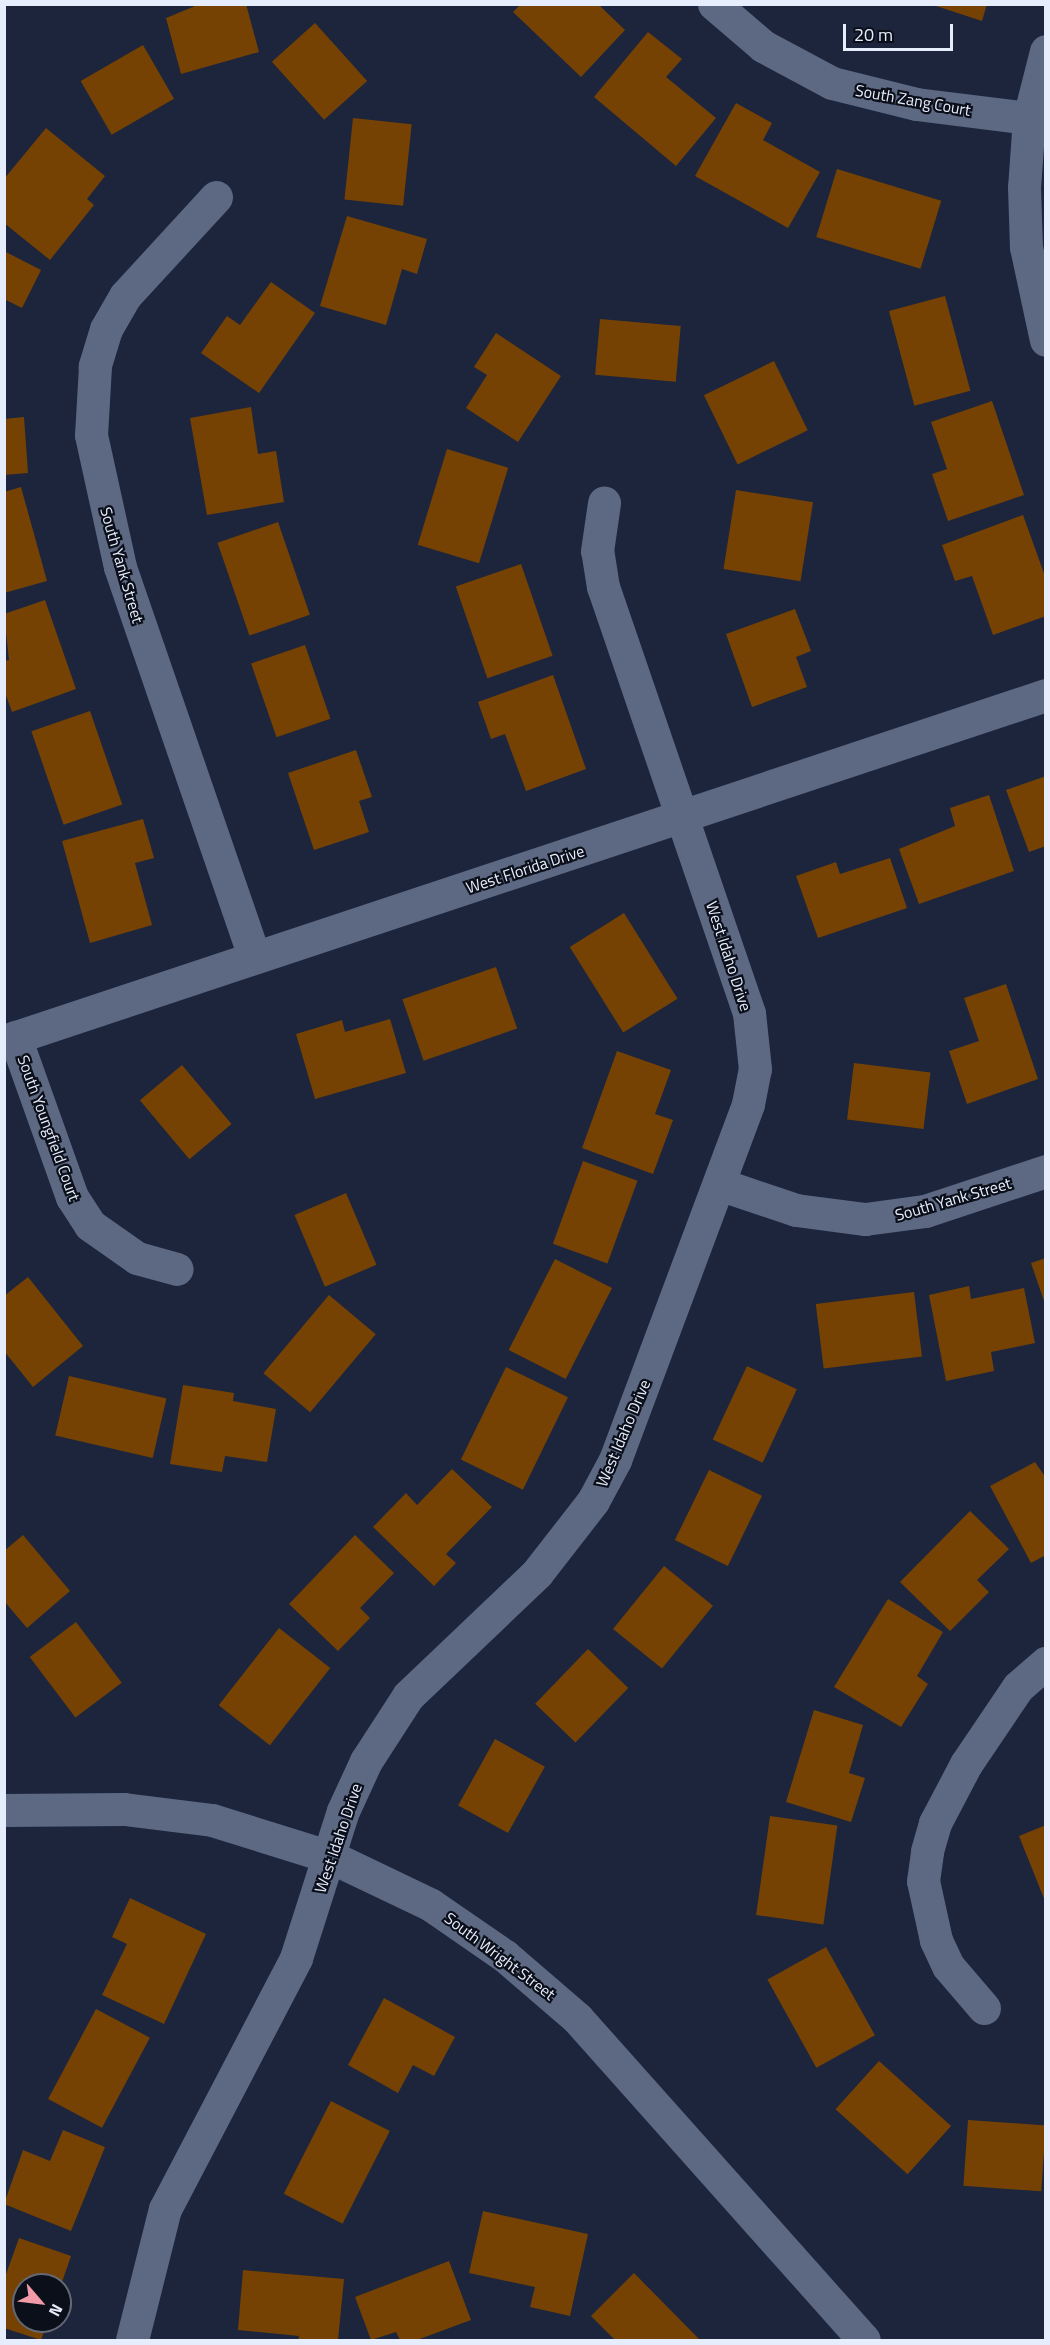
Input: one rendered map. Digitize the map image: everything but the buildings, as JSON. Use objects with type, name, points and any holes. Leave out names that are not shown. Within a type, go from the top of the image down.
[{"type":"street","name":"South Zang Court","points":[[714,4],[763,46],[832,83],[916,104],[1029,118]]},
{"type":"street","points":[[1046,51],[1029,118],[1026,247],[1046,340]]},
{"type":"street","name":"South Yank Street","points":[[216,197],[131,288],[106,330],[95,366],[91,435],[120,567],[254,957]]},
{"type":"street","name":"West Idaho Drive","points":[[132,2340],[165,2209],[296,1958],[343,1811],[387,1724],[429,1673],[537,1573],[593,1502],[615,1460],[748,1104],[753,1042],[749,1013],[603,587],[597,551],[604,503]]},
{"type":"street","name":"West Florida Drive","points":[[10,1039],[683,818],[1046,695]]},
{"type":"street","name":"South Youngfield Court","points":[[10,1039],[72,1197],[90,1225],[137,1258],[177,1269]]},
{"type":"street","name":"South Yank Street","points":[[719,1184],[796,1210],[865,1219],[925,1210],[1046,1172]]},
{"type":"street","points":[[984,2008],[948,1966],[936,1940],[924,1881],[927,1851],[935,1823],[966,1764],[1018,1687],[1046,1663]]},
{"type":"street","name":"South Wright Street","points":[[4,1810],[77,1807],[168,1813],[253,1830],[330,1857],[431,1905],[544,1987],[614,2056],[864,2340]]}]
